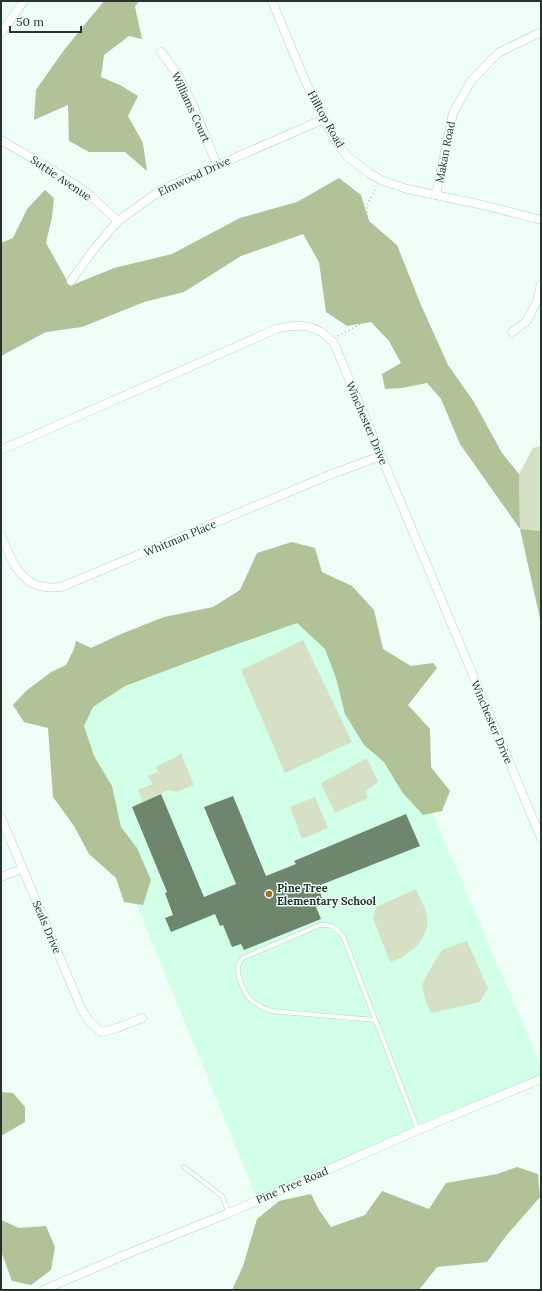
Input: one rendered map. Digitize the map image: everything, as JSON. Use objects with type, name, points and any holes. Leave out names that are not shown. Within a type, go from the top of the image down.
[{"type":"street","points":[[1,33],[24,1]]},
{"type":"street","name":"Hilltop Road","points":[[272,1],[306,83],[335,140],[348,156],[368,173],[381,180],[407,189],[483,205],[541,220]]},
{"type":"street","name":"Makan Road","points":[[436,195],[453,113],[471,80],[498,53],[541,32]]},
{"type":"street","name":"Williams Court","points":[[161,52],[176,72],[193,105],[217,165]]},
{"type":"street","name":"Elmwood Drive","points":[[71,281],[94,249],[118,221],[161,190],[324,119]]},
{"type":"street","name":"Suttie Avenue","points":[[1,140],[59,174],[86,192],[118,221]]},
{"type":"street","points":[[512,332],[527,321],[537,301],[541,284]]},
{"type":"street","name":"Winchester Drive","points":[[1,450],[276,330],[298,325],[317,330],[328,336],[336,350],[381,456],[541,838]]},
{"type":"street","name":"Whitman Place","points":[[1,535],[12,563],[22,576],[33,584],[44,587],[61,587],[332,474],[381,456]]},
{"type":"street","name":"Seals Drive","points":[[1,817],[82,1010],[90,1022],[101,1032],[117,1028],[142,1018]]},
{"type":"street","points":[[1,878],[22,869]]},
{"type":"street","name":"Pine Tree Road","points":[[43,1290],[229,1213],[418,1130],[541,1079]]},
{"type":"lane","points":[[375,1020],[271,1010],[262,1007],[251,1000],[245,992],[238,974],[238,964],[243,958],[320,925],[327,924],[335,927],[343,936],[418,1130]]},
{"type":"lane","points":[[184,1167],[222,1196],[229,1213]]},
{"type":"path","points":[[330,340],[359,325],[377,311],[386,296],[390,283],[387,270],[376,245],[367,215],[367,204],[381,180]]},
{"type":"shaded area","points":[[104,1],[139,1],[135,7],[142,39],[129,36],[104,55],[101,77],[120,85],[138,96],[128,116],[143,143],[147,171],[125,152],[89,152],[69,141],[68,105],[34,120],[36,90],[64,50]]},
{"type":"shaded area","points":[[339,178],[361,195],[369,221],[397,245],[421,305],[448,365],[474,402],[502,453],[519,474],[520,529],[460,444],[441,399],[427,383],[402,388],[385,389],[382,374],[401,363],[389,341],[371,322],[347,326],[326,312],[319,262],[303,234],[241,256],[184,292],[144,302],[82,327],[46,332],[1,356],[1,243],[13,238],[27,209],[45,190],[54,198],[52,217],[46,243],[70,286],[114,268],[172,254],[240,218],[297,202]]},
{"type":"shaded area","points":[[541,446],[541,531],[520,529],[519,474],[533,448]]},
{"type":"shaded area","points":[[520,529],[541,531],[541,623]]},
{"type":"shaded area","points":[[292,542],[315,548],[322,572],[352,586],[374,610],[383,649],[411,666],[433,663],[437,668],[408,705],[430,729],[431,767],[450,791],[442,811],[423,815],[402,792],[384,762],[364,745],[345,714],[336,678],[325,649],[297,623],[125,686],[93,707],[84,726],[94,756],[112,786],[121,827],[137,848],[151,880],[143,905],[124,902],[116,878],[89,854],[74,826],[53,797],[48,728],[24,722],[13,705],[26,691],[51,672],[66,665],[74,649],[76,641],[91,648],[164,617],[213,607],[240,590],[257,553]]},
{"type":"shaded area","points":[[333,581],[541,1066],[541,1079],[257,1199],[56,706]]},
{"type":"shaded area","points":[[303,640],[352,742],[285,773],[241,670]]},
{"type":"shaded area","points":[[181,754],[194,785],[176,792],[168,790],[143,802],[138,790],[153,784],[148,776],[158,772],[156,767]]},
{"type":"shaded area","points":[[367,758],[378,782],[366,791],[368,798],[335,813],[321,783]]},
{"type":"shaded area","points":[[315,797],[328,828],[302,839],[290,807]]},
{"type":"shaded area","points":[[416,889],[427,915],[426,931],[418,945],[412,951],[390,962],[373,918],[376,907]]},
{"type":"shaded area","points":[[467,941],[488,988],[480,1002],[431,1013],[425,999],[422,984],[442,950]]},
{"type":"shaded area","points":[[1,1092],[13,1093],[25,1107],[25,1122],[1,1136]]},
{"type":"shaded area","points":[[517,1167],[538,1174],[540,1197],[506,1236],[487,1262],[437,1267],[419,1290],[232,1290],[243,1266],[257,1219],[279,1201],[311,1194],[319,1210],[331,1227],[365,1215],[382,1191],[429,1209],[446,1183],[497,1174]]},
{"type":"shaded area","points":[[1,1220],[19,1228],[46,1226],[55,1247],[51,1270],[31,1285],[12,1281],[1,1254]]},
{"type":"building","points":[[161,794],[204,897],[236,884],[204,807],[233,796],[266,876],[296,864],[294,861],[406,814],[420,846],[318,886],[324,904],[316,907],[321,919],[244,950],[241,944],[232,947],[223,925],[220,926],[215,914],[171,932],[165,918],[173,915],[165,893],[167,892],[132,807]]},
{"type":"place","name":"Pine Tree Elementary School","points":[[269,894]]}]
